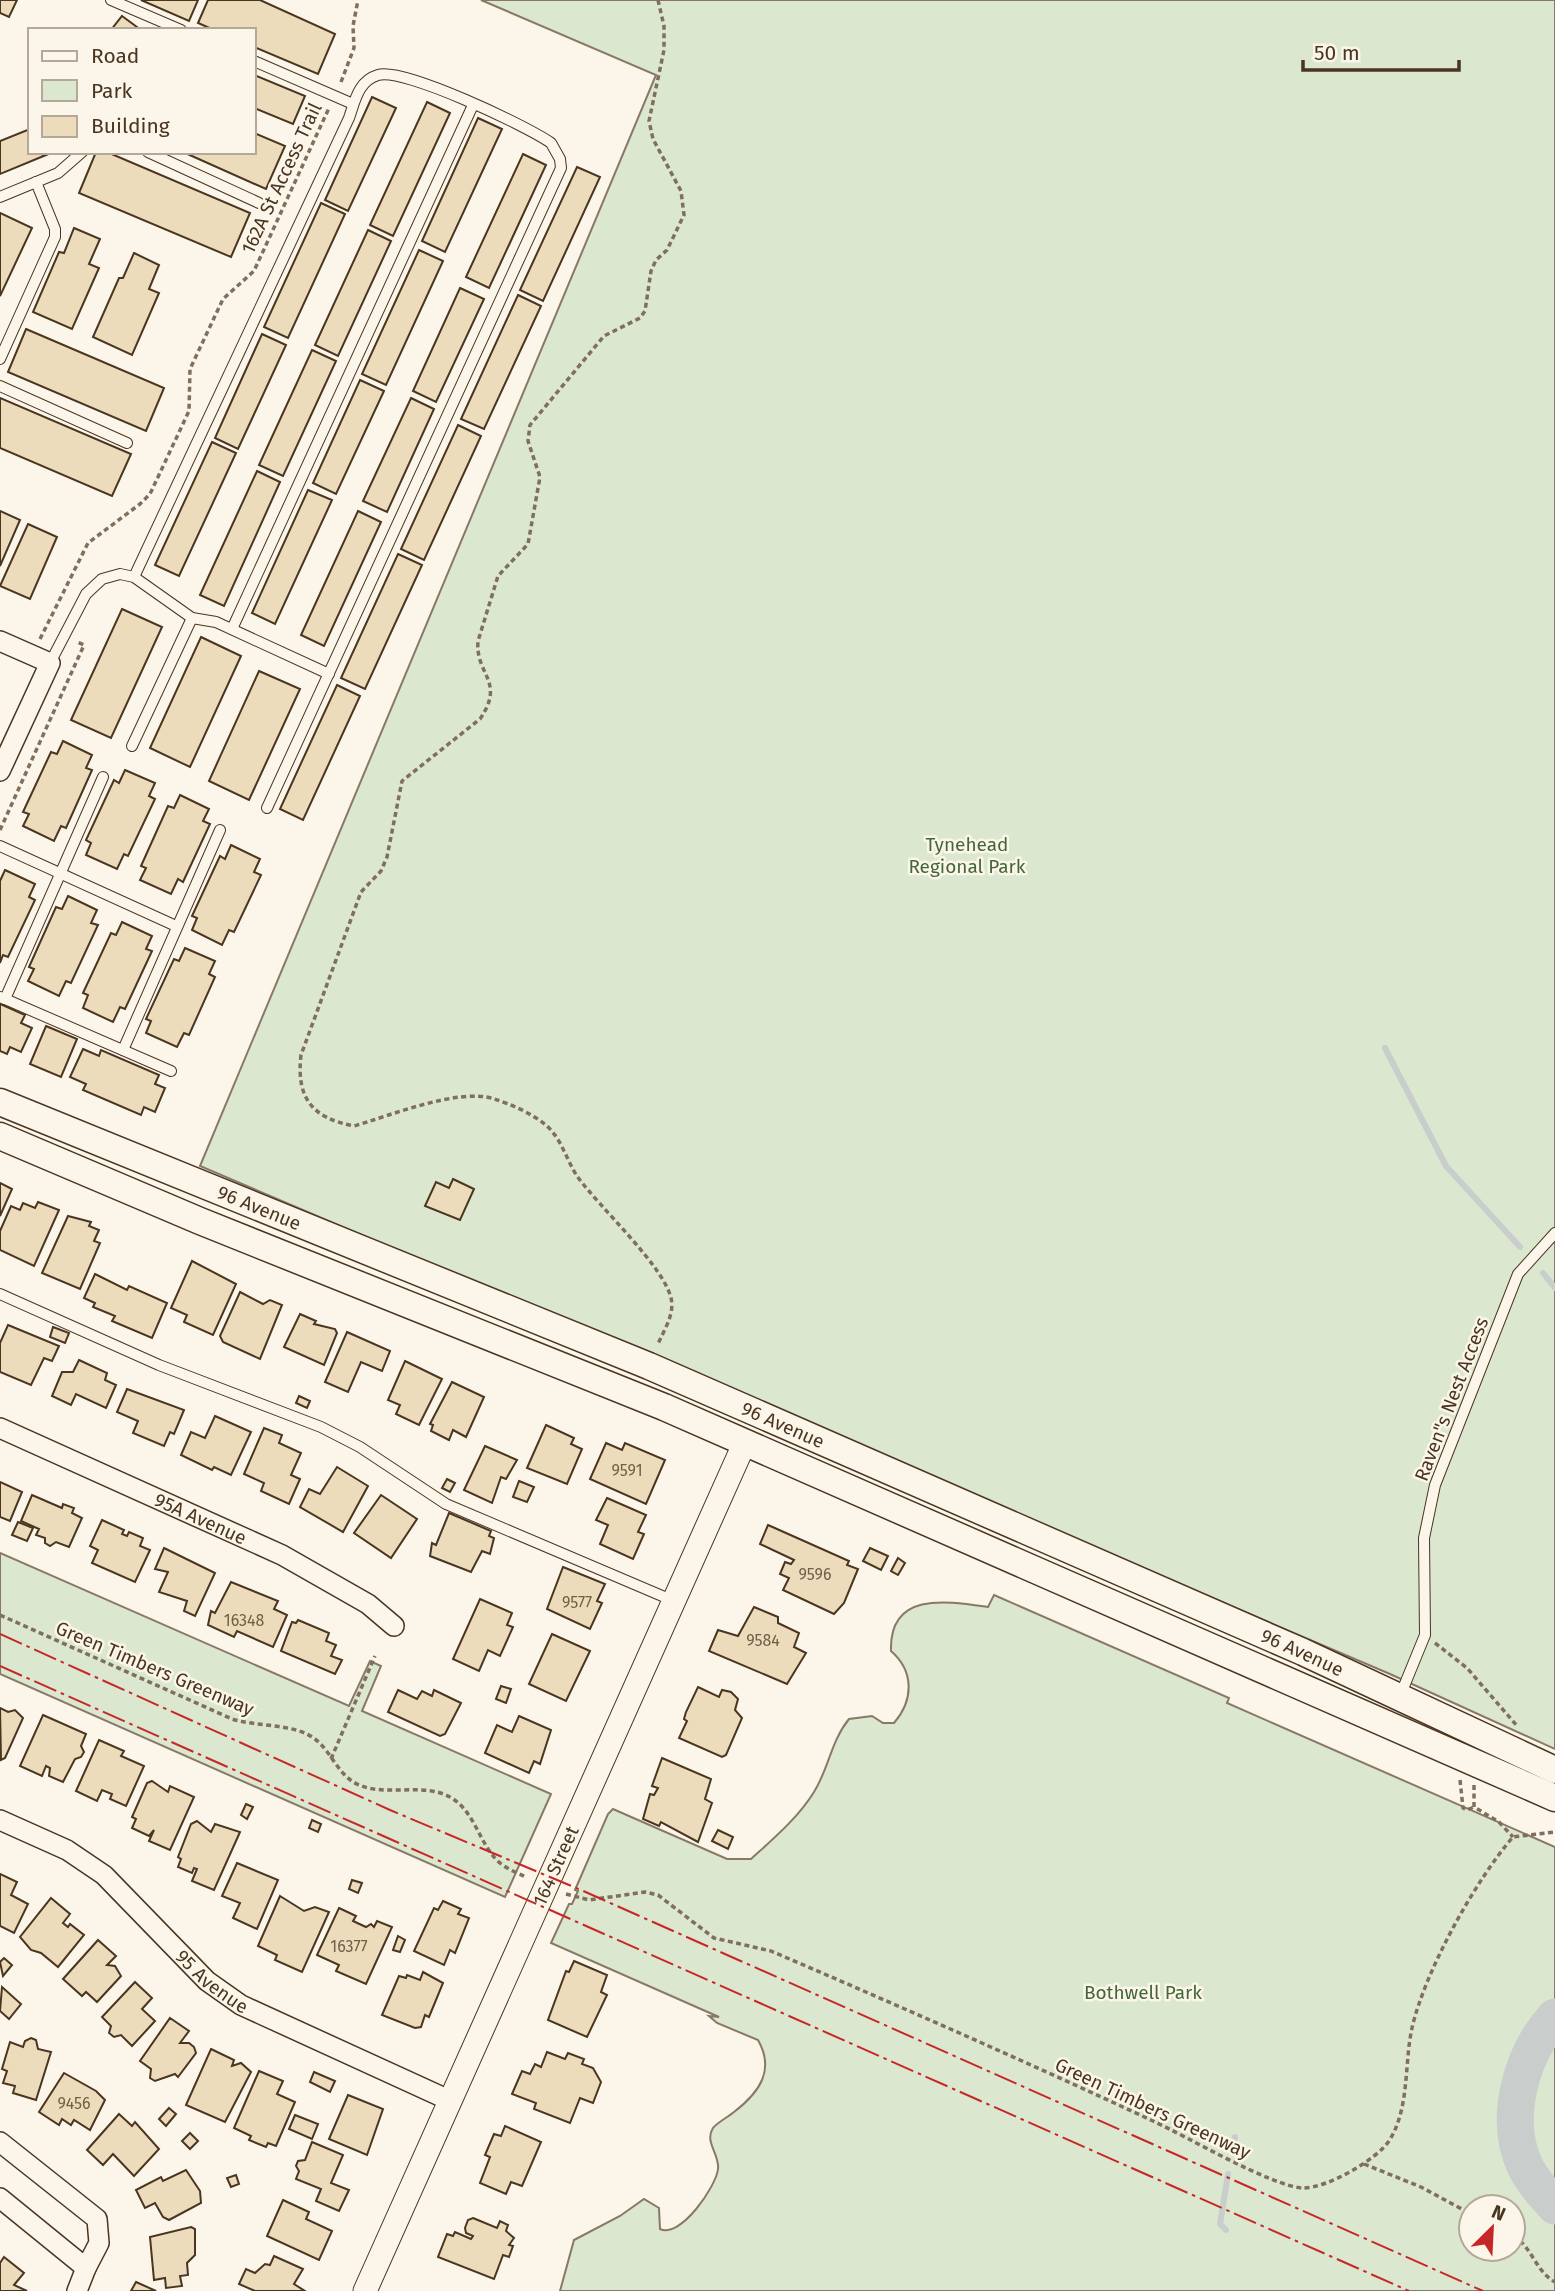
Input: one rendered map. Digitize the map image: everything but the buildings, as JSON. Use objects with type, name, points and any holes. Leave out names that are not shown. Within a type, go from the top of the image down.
[{"type":"main road","name":"96 Avenue","points":[[0,1102],[649,1366],[1400,1697],[1555,1770]]},
{"type":"main road","name":"96 Avenue","points":[[0,1136],[200,1221],[595,1377],[1555,1798]]},
{"type":"main road","points":[[745,1442],[801,1433]]},
{"type":"street","points":[[0,641],[50,663],[0,771]]},
{"type":"street","name":"95A Avenue","points":[[0,1428],[282,1555],[368,1604],[394,1626]]},
{"type":"street","name":"164 Street","points":[[365,2291],[745,1442]]},
{"type":"street","name":"95 Avenue","points":[[0,1820],[67,1850],[104,1875],[207,1981],[241,2006],[450,2101]]},
{"type":"street","points":[[0,2142],[97,2219],[99,2243],[76,2291]]},
{"type":"street","points":[[0,2198],[86,2268]]},
{"type":"lane","points":[[111,0],[167,27]]},
{"type":"lane","points":[[256,62],[353,104]]},
{"type":"lane","points":[[134,578],[366,81],[387,74],[435,87],[551,143],[560,159],[561,168],[267,808]]},
{"type":"lane","points":[[232,629],[473,105]]},
{"type":"lane","points":[[0,197],[58,173],[80,154]]},
{"type":"lane","points":[[152,154],[259,203]]},
{"type":"lane","points":[[0,359],[55,237],[55,229],[36,182]]},
{"type":"lane","points":[[0,386],[127,443]]},
{"type":"lane","points":[[50,663],[91,587],[113,575],[134,578],[192,618],[216,622],[330,674]]},
{"type":"lane","points":[[132,746],[192,618]]},
{"type":"lane","points":[[103,777],[3,998],[171,1071]]},
{"type":"lane","points":[[123,1050],[220,830]]},
{"type":"lane","points":[[0,846],[176,926]]},
{"type":"lane","name":"Raven\"s Nest Access","points":[[1425,1635],[1424,1538],[1435,1485],[1518,1274],[1555,1233]]},
{"type":"lane","points":[[0,1294],[159,1365],[321,1427],[360,1447],[446,1504],[675,1601]]},
{"type":"lane","points":[[1400,1697],[1425,1635]]},
{"type":"path","name":"162A St Access Trail","points":[[41,636],[88,544],[150,494],[189,411],[190,369],[226,294],[254,271],[335,95],[352,54],[358,0]]},
{"type":"path","points":[[657,0],[664,26],[664,50],[649,121],[653,139],[681,191],[684,215],[667,250],[656,260],[645,311],[640,318],[604,336],[530,425],[528,441],[540,477],[528,544],[498,576],[478,641],[477,649],[492,686],[488,707],[481,719],[402,781],[387,857],[381,871],[361,892],[301,1055],[299,1071],[305,1097],[312,1108],[337,1123],[354,1126],[456,1098],[475,1096],[492,1098],[544,1124],[556,1135],[578,1177],[663,1280],[672,1300],[672,1312],[658,1345]]},
{"type":"path","points":[[0,830],[84,645]]},
{"type":"path","name":"Green Timbers Greenway","points":[[0,1615],[232,1719],[253,1726],[300,1732],[313,1738],[357,1785],[374,1790],[433,1792],[450,1797],[465,1810],[494,1858],[535,1881]]},
{"type":"path","points":[[1425,1635],[1467,1668],[1521,1731]]},
{"type":"path","points":[[331,1759],[375,1656]]},
{"type":"path","points":[[1474,1788],[1474,1807],[1499,1822],[1513,1837],[1530,1832],[1555,1832]]},
{"type":"path","name":"Green Timbers Greenway","points":[[556,1889],[582,1899],[645,1892],[658,1895],[714,1938],[771,1951],[1291,2186],[1315,2186],[1364,2164],[1388,2142],[1399,2118],[1408,2046],[1431,1971],[1483,1879],[1513,1837]]},
{"type":"path","points":[[1364,2164],[1421,2187],[1457,2206]]},
{"type":"path","points":[[1527,2248],[1537,2266],[1555,2282]]},
{"type":"green space","name":"Tynehead Regional Park","points":[[481,0],[1555,0],[1555,1749],[1390,1674],[200,1166],[656,75]]},
{"type":"green space","points":[[0,1553],[349,1706],[370,1661],[381,1666],[362,1711],[551,1794],[505,1897],[0,1674]]},
{"type":"green space","name":"Bothwell Park","points":[[994,1595],[1229,1698],[1227,1703],[1555,1847],[1555,2291],[560,2291],[574,2240],[620,2216],[644,2199],[659,2208],[660,2229],[668,2230],[677,2226],[696,2210],[711,2187],[718,2169],[710,2138],[713,2128],[751,2097],[765,2071],[763,2051],[758,2040],[717,2023],[709,2016],[719,2017],[551,1943],[578,1891],[575,1890],[608,1814],[613,1809],[727,1859],[751,1859],[785,1828],[808,1802],[819,1783],[838,1736],[849,1719],[872,1716],[883,1723],[894,1723],[901,1714],[909,1686],[904,1667],[891,1651],[893,1632],[900,1618],[910,1609],[923,1604],[955,1603],[988,1607]]},
{"type":"waterway","points":[[1385,1048],[1446,1166],[1520,1247]]},
{"type":"waterway","points":[[1543,1273],[1555,1288]]},
{"type":"waterway","points":[[1555,2017],[1533,2049],[1519,2088],[1516,2108],[1519,2148],[1525,2166],[1555,2206]]},
{"type":"waterway","points":[[1232,2150],[1235,2137]]},
{"type":"waterway","points":[[1226,2230],[1220,2224],[1228,2174]]},
{"type":"power","points":[[0,1634],[390,1810],[581,1890],[1483,2291]]},
{"type":"power","points":[[0,1666],[1409,2291]]}]
